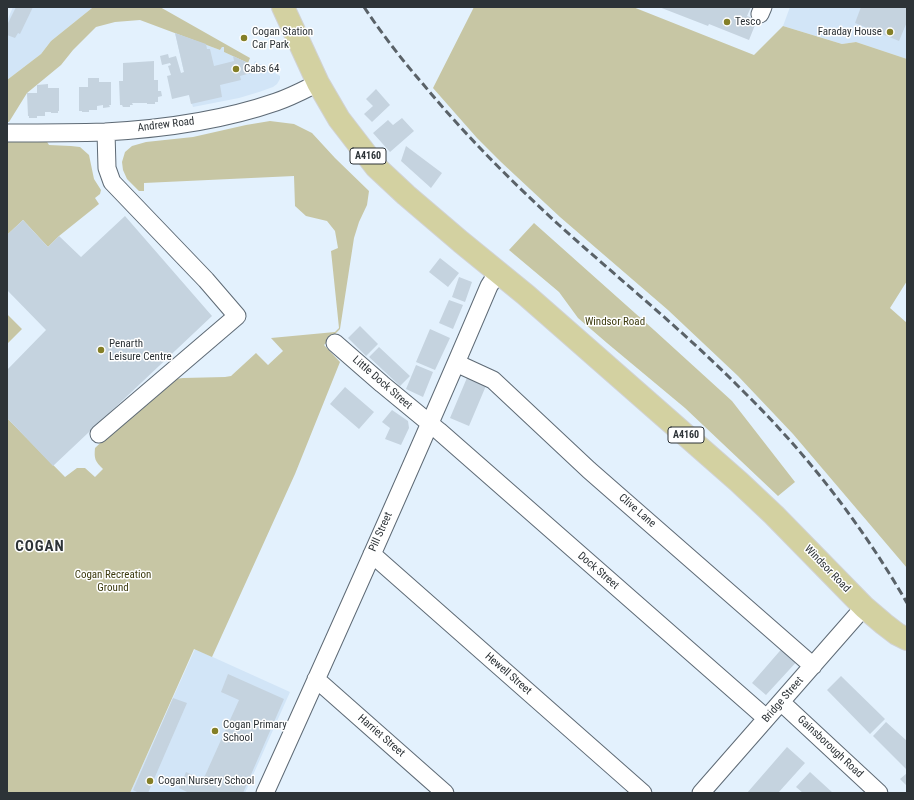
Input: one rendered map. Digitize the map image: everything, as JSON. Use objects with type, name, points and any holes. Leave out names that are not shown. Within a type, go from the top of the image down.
[{"type":"main road","name":"A4160","points":[[283,7],[318,83]]},
{"type":"main road","name":"Windsor Road","points":[[318,83],[339,119],[376,166],[406,195],[552,317],[739,482],[774,515],[864,607],[907,639]]},
{"type":"street","name":"Andrew Road","points":[[7,133],[106,132],[171,125],[238,113],[277,102],[318,83]]},
{"type":"street","points":[[99,434],[237,316],[206,280],[112,182],[107,168],[106,132]]},
{"type":"street","name":"Pill Street","points":[[265,793],[430,423],[489,286],[498,272]]},
{"type":"street","name":"Little Dock Street","points":[[335,343],[430,423]]},
{"type":"street","name":"Clive Lane","points":[[456,363],[493,380],[568,451],[813,666]]},
{"type":"street","name":"Dock Street","points":[[430,423],[766,718]]},
{"type":"street","name":"Hewell Street","points":[[372,554],[644,793]]},
{"type":"street","name":"Bridge Street","points":[[701,793],[864,607]]},
{"type":"street","name":"Harriet Street","points":[[316,679],[445,793]]},
{"type":"street","name":"Gainsborough Road","points":[[781,702],[879,793]]},
{"type":"shaded area","points":[[13,7],[96,7],[92,8],[51,41],[41,54],[7,80],[7,21]]},
{"type":"shaded area","points":[[790,7],[907,7],[907,59],[856,42],[842,44],[783,26]]},
{"type":"shaded area","points":[[175,33],[220,50],[224,47],[224,52],[253,65],[255,61],[280,76],[280,79],[273,87],[259,92],[239,98],[193,107]]},
{"type":"shaded area","name":"Cogan Primary School","points":[[195,649],[290,692],[245,793],[130,793]]},
{"type":"green space","points":[[160,7],[250,58],[248,63],[224,52],[224,47],[220,50],[140,20],[115,22],[96,27],[73,50],[61,65],[27,93],[9,122],[7,122],[7,80],[41,54],[51,41],[92,8]]},
{"type":"green space","points":[[474,7],[633,7],[754,55],[783,26],[842,44],[856,42],[907,59],[907,281],[890,308],[907,323],[907,568],[793,434],[738,376],[668,310],[560,217],[501,162],[477,138],[433,88]]},
{"type":"green space","name":"Cogan Recreation Ground","points":[[270,121],[294,124],[312,133],[369,191],[367,205],[359,222],[354,238],[340,329],[324,345],[340,362],[295,474],[212,657],[194,649],[130,793],[7,793],[7,418],[65,477],[77,468],[85,468],[95,477],[103,469],[96,460],[95,448],[167,380],[231,376],[256,353],[268,365],[283,351],[271,338],[335,332],[339,328],[331,251],[338,248],[335,231],[327,221],[306,216],[295,206],[294,176],[144,183],[144,191],[139,191],[127,179],[123,170],[122,162],[125,152],[132,146],[146,142],[193,137]]},
{"type":"green space","points":[[7,136],[46,140],[49,145],[80,147],[89,155],[94,179],[101,190],[100,194],[95,198],[99,204],[59,236],[48,247],[23,220],[7,235]]},
{"type":"green space","name":"Windsor Road","points":[[534,223],[732,401],[795,482],[778,496],[685,408],[578,318],[559,292],[509,250]]},
{"type":"green space","points":[[7,314],[22,329],[7,344]]},
{"type":"building","points":[[16,7],[33,7],[20,34],[18,33],[15,38],[7,35],[7,25]]},
{"type":"building","name":"Tesco","points":[[659,7],[751,7],[747,16],[757,20],[749,40],[709,24],[708,26]]},
{"type":"building","name":"Faraday House","points":[[861,7],[907,7],[907,22],[899,41],[855,23]]},
{"type":"building","points":[[175,33],[206,44],[207,49],[210,49],[214,66],[234,61],[233,56],[248,63],[251,73],[240,76],[241,80],[220,85],[222,97],[191,104],[189,95],[172,99],[167,76],[171,75],[168,66],[171,65],[170,63],[162,65],[160,56],[168,54],[169,58],[176,56],[181,73],[184,72]]},
{"type":"building","points":[[154,61],[154,80],[158,80],[158,91],[161,91],[162,96],[158,97],[158,102],[155,102],[155,104],[132,103],[133,105],[130,105],[130,107],[123,107],[120,105],[119,81],[123,81],[123,63]]},
{"type":"building","points":[[88,78],[99,78],[99,82],[111,82],[110,107],[103,108],[103,105],[97,106],[97,110],[89,110],[89,112],[79,111],[79,87],[88,87]]},
{"type":"building","points":[[48,84],[48,88],[59,88],[58,113],[45,112],[45,116],[29,118],[27,93],[37,93],[37,85]]},
{"type":"building","points":[[376,89],[390,105],[372,122],[364,114],[373,106],[366,99]]},
{"type":"building","points":[[402,118],[414,131],[390,152],[373,133],[388,120],[393,125]]},
{"type":"building","points":[[406,146],[442,173],[431,188],[401,161]]},
{"type":"building","name":"Penarth Leisure Centre","points":[[125,216],[212,316],[53,466],[7,418],[7,370],[46,330],[7,290],[7,235],[23,220],[48,247],[59,236],[81,257]]},
{"type":"building","points":[[440,258],[459,273],[448,287],[429,272]]},
{"type":"building","points":[[459,277],[472,282],[465,302],[452,297]]},
{"type":"building","points":[[449,300],[463,305],[453,329],[439,323]]},
{"type":"building","points":[[360,326],[378,344],[366,356],[348,338]]},
{"type":"building","points":[[430,329],[450,338],[435,370],[416,362]]},
{"type":"building","points":[[379,347],[410,376],[400,386],[369,357]]},
{"type":"building","points":[[416,365],[433,372],[423,397],[406,389]]},
{"type":"building","points":[[469,373],[488,381],[469,426],[450,418]]},
{"type":"building","points":[[345,387],[374,412],[359,429],[330,404]]},
{"type":"building","points":[[392,410],[408,421],[409,428],[401,445],[385,439],[390,428],[382,422]]},
{"type":"building","points":[[785,645],[800,658],[766,695],[752,683]]},
{"type":"building","points":[[228,674],[284,699],[243,793],[189,793],[179,788],[186,772],[203,780],[239,700],[221,692]]},
{"type":"building","points":[[841,676],[885,719],[870,734],[827,690]]},
{"type":"building","points":[[173,698],[187,703],[148,793],[139,793],[133,790]]},
{"type":"building","points":[[886,722],[907,741],[907,770],[873,736]]},
{"type":"building","points":[[787,747],[805,763],[778,793],[747,793]]},
{"type":"building","points":[[810,772],[833,793],[803,793],[796,787]]},
{"type":"building","points":[[907,773],[907,786],[900,779]]},
{"type":"railway","points":[[364,7],[407,66],[455,121],[523,192],[721,369],[767,415],[832,491],[890,574],[907,603]]},
{"type":"place","name":"Tesco","points":[[727,22]]},
{"type":"place","name":"Faraday House","points":[[890,32]]},
{"type":"place","name":"Cogan Station Car Park","points":[[244,38]]},
{"type":"place","name":"Cabs 64","points":[[236,69]]},
{"type":"place","name":"Penarth Leisure Centre","points":[[101,350]]},
{"type":"place","name":"Cogan Primary School","points":[[215,731]]},
{"type":"place","name":"Cogan Nursery School","points":[[150,781]]},
{"type":"district","name":"COGAN","points":[[40,547]]}]
